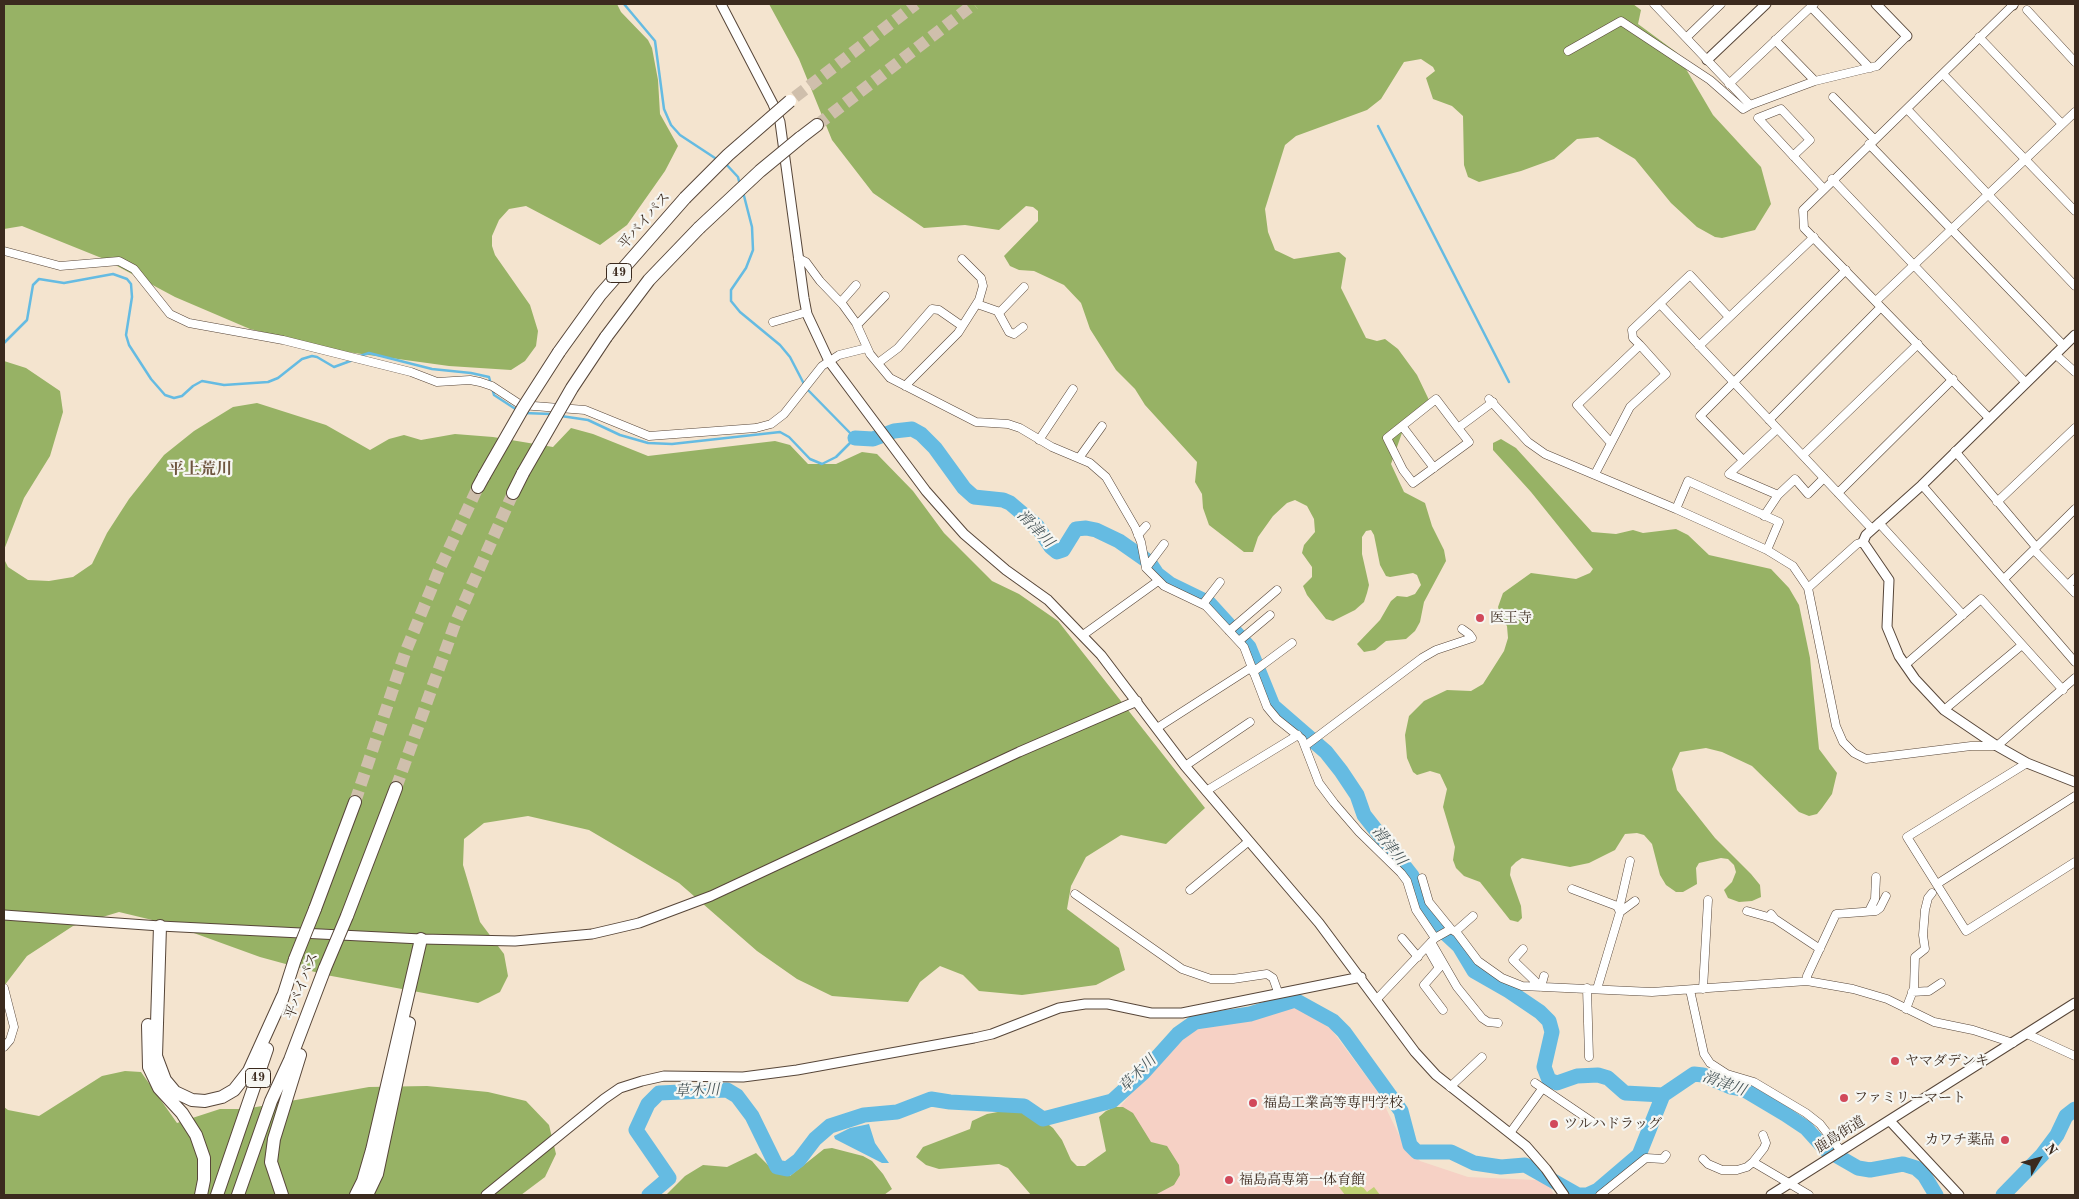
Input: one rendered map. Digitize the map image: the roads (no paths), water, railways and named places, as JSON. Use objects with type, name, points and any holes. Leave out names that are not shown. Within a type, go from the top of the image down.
[{"type":"highway","name":"平バイパス","points":[[481,482],[523,408],[559,352],[600,295],[685,198],[735,149],[792,99]]},
{"type":"highway","name":"49","points":[[514,493],[523,472],[567,396],[606,337],[649,280],[699,228],[760,171],[817,125]]},
{"type":"highway","name":"平バイパス","points":[[238,1195],[271,1101],[290,1060],[396,788]]},
{"type":"highway","name":"平バイパス","points":[[217,1195],[295,959],[355,802]]},
{"type":"highway","points":[[160,926],[156,1056],[165,1080],[175,1092],[192,1100],[205,1101],[222,1097],[234,1090],[249,1072],[283,996]]},
{"type":"highway","points":[[160,926],[152,960],[147,1050],[149,1067],[159,1088],[182,1113],[196,1135],[204,1158],[204,1180],[201,1195]]},
{"type":"highway","points":[[356,1195],[363,1181],[372,1150],[420,939]]},
{"type":"highway","points":[[368,1195],[379,1164],[421,961],[420,939]]},
{"type":"highway","points":[[282,1195],[271,1162],[274,1140],[323,973]]},
{"type":"street","points":[[721,4],[773,104],[780,122],[806,312],[830,362],[926,491],[964,534],[1006,570],[1039,592],[1083,635],[1137,701],[1185,766],[1319,923],[1415,1052],[1450,1087],[1526,1146],[1546,1169],[1563,1194]]},
{"type":"street","points":[[1654,4],[1750,105]]},
{"type":"street","points":[[1687,37],[1721,4]]},
{"type":"street","points":[[1707,60],[1766,4]]},
{"type":"street","points":[[1568,51],[1615,22],[1621,21],[1710,80],[1743,109],[1815,81],[1876,66],[1907,36],[1876,4]]},
{"type":"street","points":[[1989,418],[1804,228],[1802,210],[2013,4]]},
{"type":"street","points":[[1729,84],[1812,5],[1870,68]]},
{"type":"street","points":[[2027,10],[2075,62]]},
{"type":"street","points":[[1979,37],[2062,124]]},
{"type":"street","points":[[1775,40],[1815,81]]},
{"type":"street","points":[[1942,74],[2075,211]]},
{"type":"street","points":[[1833,96],[1950,230],[2064,346]]},
{"type":"street","points":[[1793,156],[1810,140],[1781,109],[1758,118],[1793,156],[1824,188]]},
{"type":"street","points":[[1907,109],[2075,286]]},
{"type":"street","points":[[1769,420],[1879,304],[1912,265],[2025,158],[2062,124],[2073,117]]},
{"type":"street","points":[[1832,179],[1912,265],[2026,382]]},
{"type":"street","points":[[1699,346],[1814,237]]},
{"type":"street","points":[[4,251],[60,266],[118,261],[134,269],[170,314],[189,323],[284,340],[411,372],[437,382],[470,380],[480,382],[492,386],[521,405],[585,410],[650,436],[756,428],[772,424],[784,414],[818,371],[846,353],[867,348]]},
{"type":"street","points":[[798,258],[806,262],[820,281],[840,302],[857,325],[867,348],[887,376],[976,422],[1008,424],[1079,458],[1095,467],[1110,483],[1138,535],[1146,568],[1158,581],[1203,604],[1239,640],[1244,647],[1260,692],[1272,715],[1298,735],[1306,746],[1319,783],[1359,832],[1407,881],[1416,910],[1457,987],[1482,1018],[1488,1022],[1498,1023]]},
{"type":"street","points":[[905,386],[943,350],[977,304],[983,282],[962,259]]},
{"type":"street","points":[[1743,460],[1700,416],[1846,270]]},
{"type":"street","points":[[1595,474],[1630,407],[1666,374],[1633,338],[1632,330],[1690,275],[1729,317]]},
{"type":"street","points":[[840,302],[856,285]]},
{"type":"street","points":[[998,312],[1004,309],[1024,287]]},
{"type":"street","points":[[857,325],[885,296]]},
{"type":"street","points":[[977,304],[998,312],[1009,332],[1014,334],[1022,327]]},
{"type":"street","points":[[1660,304],[1838,493],[1876,526],[1963,615]]},
{"type":"street","points":[[878,363],[902,344],[932,309],[939,310],[962,326]]},
{"type":"street","points":[[774,322],[806,312]]},
{"type":"street","points":[[1808,588],[1857,544],[1863,542],[1876,526],[1922,485],[1954,451],[2075,335]]},
{"type":"street","points":[[1803,456],[1918,344]]},
{"type":"street","points":[[1611,443],[1577,405],[1640,345]]},
{"type":"street","points":[[2055,354],[2075,372]]},
{"type":"street","points":[[1838,493],[1953,379]]},
{"type":"street","points":[[1039,440],[1073,389]]},
{"type":"street","points":[[1436,399],[1469,442],[1413,483],[1403,470],[1387,438],[1402,426],[1436,399]]},
{"type":"street","points":[[1458,428],[1491,400],[1536,449],[1767,550],[1793,566],[1808,588],[1836,726],[1843,742],[1854,754],[1866,759],[1970,746],[1997,746],[2074,682]]},
{"type":"street","points":[[1079,458],[1102,426]]},
{"type":"street","points":[[1402,426],[1434,468]]},
{"type":"street","points":[[1996,502],[2075,428]]},
{"type":"street","points":[[1777,429],[1729,474],[1778,495]]},
{"type":"street","points":[[1954,451],[2035,549],[2075,593]]},
{"type":"street","points":[[1764,516],[1778,495],[1795,479],[1808,494],[1824,478]]},
{"type":"street","points":[[1676,509],[1688,481],[1779,522],[1767,550]]},
{"type":"street","points":[[1922,485],[2075,662]]},
{"type":"street","points":[[2004,579],[2075,509]]},
{"type":"street","points":[[1138,535],[1146,526]]},
{"type":"street","points":[[1863,542],[1889,580],[1887,627],[1899,656],[1915,679],[1944,710],[1997,746],[2027,763],[2075,782]]},
{"type":"street","points":[[1146,568],[1164,544]]},
{"type":"street","points":[[2068,585],[2075,578]]},
{"type":"street","points":[[1083,635],[1158,581]]},
{"type":"street","points":[[1203,604],[1220,582]]},
{"type":"street","points":[[1229,631],[1277,590]]},
{"type":"street","points":[[1906,665],[1981,599],[2063,690]]},
{"type":"street","points":[[1239,640],[1270,615]]},
{"type":"street","points":[[1306,746],[1422,658],[1436,650],[1472,638],[1470,634],[1462,629]]},
{"type":"street","points":[[1158,728],[1292,643]]},
{"type":"street","points":[[1944,710],[2022,645]]},
{"type":"street","points":[[4,915],[160,926],[420,939],[515,941],[592,934],[647,921],[720,893],[1019,752],[1137,701]]},
{"type":"street","points":[[1185,766],[1250,722]]},
{"type":"street","points":[[1206,791],[1298,735]]},
{"type":"street","points":[[2027,763],[1907,837],[1966,931],[2075,862]]},
{"type":"street","points":[[1937,884],[2075,796]]},
{"type":"street","points":[[1190,890],[1249,841]]},
{"type":"street","points":[[1597,989],[1619,910],[1630,861]]},
{"type":"street","points":[[1869,911],[1875,899],[1876,876]]},
{"type":"street","points":[[1422,878],[1429,902],[1478,962],[1502,978],[1522,986],[1652,992],[1807,981],[1853,989],[1887,999],[1934,1022],[1973,1030],[2013,1042]]},
{"type":"street","points":[[1572,889],[1617,906],[1619,910]]},
{"type":"street","points":[[1906,1009],[1912,992],[1915,957],[1926,949],[1923,934],[1925,910],[1932,893]]},
{"type":"street","points":[[1075,894],[1182,969],[1211,979],[1233,979],[1267,974],[1272,978],[1278,992]]},
{"type":"street","points":[[1807,981],[1807,976],[1836,914],[1880,908],[1886,896]]},
{"type":"street","points":[[1703,989],[1708,900]]},
{"type":"street","points":[[1619,910],[1635,901]]},
{"type":"street","points":[[1746,911],[1773,917],[1820,949]]},
{"type":"street","points":[[1377,999],[1433,941],[1473,916]]},
{"type":"street","points":[[1402,938],[1418,957]]},
{"type":"street","points":[[1433,941],[1439,968],[1424,985],[1443,1010]]},
{"type":"street","points":[[1523,949],[1513,960],[1540,987]]},
{"type":"street","points":[[1540,987],[1544,976]]},
{"type":"street","points":[[486,1195],[604,1099],[620,1088],[642,1081],[664,1076],[743,1077],[797,1070],[992,1034],[1059,1008],[1085,1004],[1108,1004],[1152,1013],[1182,1013],[1222,1007],[1278,992],[1311,988],[1361,977]]},
{"type":"street","points":[[1912,992],[1929,992],[1941,984]]},
{"type":"street","points":[[4,988],[14,1027],[10,1040],[4,1047]]},
{"type":"street","points":[[1587,988],[1589,1057]]},
{"type":"street","points":[[1690,990],[1704,1054],[1710,1063],[1727,1074],[1754,1082],[1806,1113],[1820,1124],[1839,1152]]},
{"type":"street","name":"鹿島街道","points":[[1771,1195],[2075,1003]]},
{"type":"street","points":[[2026,1034],[2075,1056]]},
{"type":"street","points":[[1450,1087],[1482,1057]]},
{"type":"street","points":[[1536,1083],[1542,1089],[1594,1123]]},
{"type":"street","points":[[1510,1133],[1542,1089]]},
{"type":"street","points":[[1890,1121],[1959,1195]]},
{"type":"street","points":[[1703,1159],[1708,1164],[1722,1170],[1737,1170],[1753,1162],[1764,1148],[1766,1142],[1763,1134]]},
{"type":"street","points":[[1600,1195],[1646,1158],[1663,1159],[1666,1155]]},
{"type":"street","points":[[1753,1162],[1809,1195]]},
{"type":"water","points":[[869,1124],[875,1143],[889,1163],[882,1163],[835,1139],[834,1136],[850,1128]]},
{"type":"waterway","points":[[624,4],[655,41],[664,109],[671,125],[680,135],[718,160]]},
{"type":"waterway","points":[[1378,126],[1509,382]]},
{"type":"waterway","points":[[725,163],[738,177],[740,185]]},
{"type":"waterway","points":[[743,192],[752,227],[753,250],[746,268],[731,290],[731,301],[740,312],[780,345],[790,357],[804,384]]},
{"type":"waterway","points":[[4,343],[27,320],[33,285],[39,279],[64,283],[113,274],[127,279],[131,284],[132,297],[126,335],[129,345],[151,379],[165,395],[174,398],[182,396],[202,381],[224,385],[268,382],[278,378],[302,359],[312,356],[334,367],[353,360]]},
{"type":"waterway","points":[[360,356],[369,353],[432,369],[489,377],[494,395],[517,410]]},
{"type":"waterway","points":[[561,416],[588,420],[620,435],[648,443],[672,444],[780,432],[789,437],[810,459],[822,464],[836,457],[855,438],[807,389]]},
{"type":"waterway","points":[[524,413],[551,414]]},
{"type":"waterway","name":"滑津川","points":[[855,438],[873,439],[894,431],[912,429],[921,434],[935,448],[964,488],[974,497],[1003,500],[1010,503],[1037,526],[1051,547],[1057,552],[1063,550],[1076,529],[1096,530],[1119,541],[1149,562],[1157,574],[1170,584],[1209,603],[1249,647],[1273,706],[1326,752],[1341,771],[1357,795],[1364,815],[1412,876],[1431,920],[1459,946],[1474,971],[1509,991],[1540,1012],[1549,1021],[1552,1032],[1544,1067],[1549,1080],[1557,1083],[1577,1076],[1598,1075],[1608,1078],[1625,1093],[1663,1095],[1694,1074],[1703,1075],[1731,1087],[1743,1089],[1785,1114],[1806,1128],[1825,1149],[1858,1168],[1870,1170],[1903,1164],[1916,1168],[1924,1175],[1936,1195]]},
{"type":"waterway","name":"草木川","points":[[649,1195],[669,1178],[636,1130],[648,1104],[659,1093],[727,1090],[737,1096],[752,1116],[777,1167],[787,1169],[799,1160],[815,1139],[830,1126],[864,1115],[897,1112],[931,1099],[950,1102],[1024,1106],[1043,1119],[1112,1101],[1143,1073],[1178,1034],[1195,1022],[1250,1014],[1295,1000],[1333,1021],[1344,1032],[1401,1111],[1410,1145],[1417,1152],[1451,1152],[1474,1163],[1501,1167],[1525,1165],[1578,1195],[1587,1195],[1598,1190],[1639,1155],[1663,1095]]},
{"type":"waterway","name":"滑津川","points":[[2003,1195],[2042,1155],[2057,1135],[2066,1116],[2075,1109]]},
{"type":"tunnel","points":[[795,97],[916,4]]},
{"type":"tunnel","points":[[817,125],[974,4]]},
{"type":"tunnel","points":[[355,802],[405,653],[439,570],[478,487]]},
{"type":"tunnel","points":[[396,788],[456,621],[513,493]]},
{"type":"place","name":"医王寺","points":[[1480,618]]},
{"type":"place","name":"ヤマダデンキ","points":[[1895,1061]]},
{"type":"place","name":"ファミリーマート","points":[[1844,1098]]},
{"type":"place","name":"福島工業高等専門学校","points":[[1253,1103]]},
{"type":"place","name":"ツルハドラッグ","points":[[1554,1124]]},
{"type":"place","name":"カワチ薬品","points":[[2005,1140]]},
{"type":"place","name":"福島高専第一体育館","points":[[1229,1180]]},
{"type":"district","name":"平上荒川","points":[[200,470]]}]
